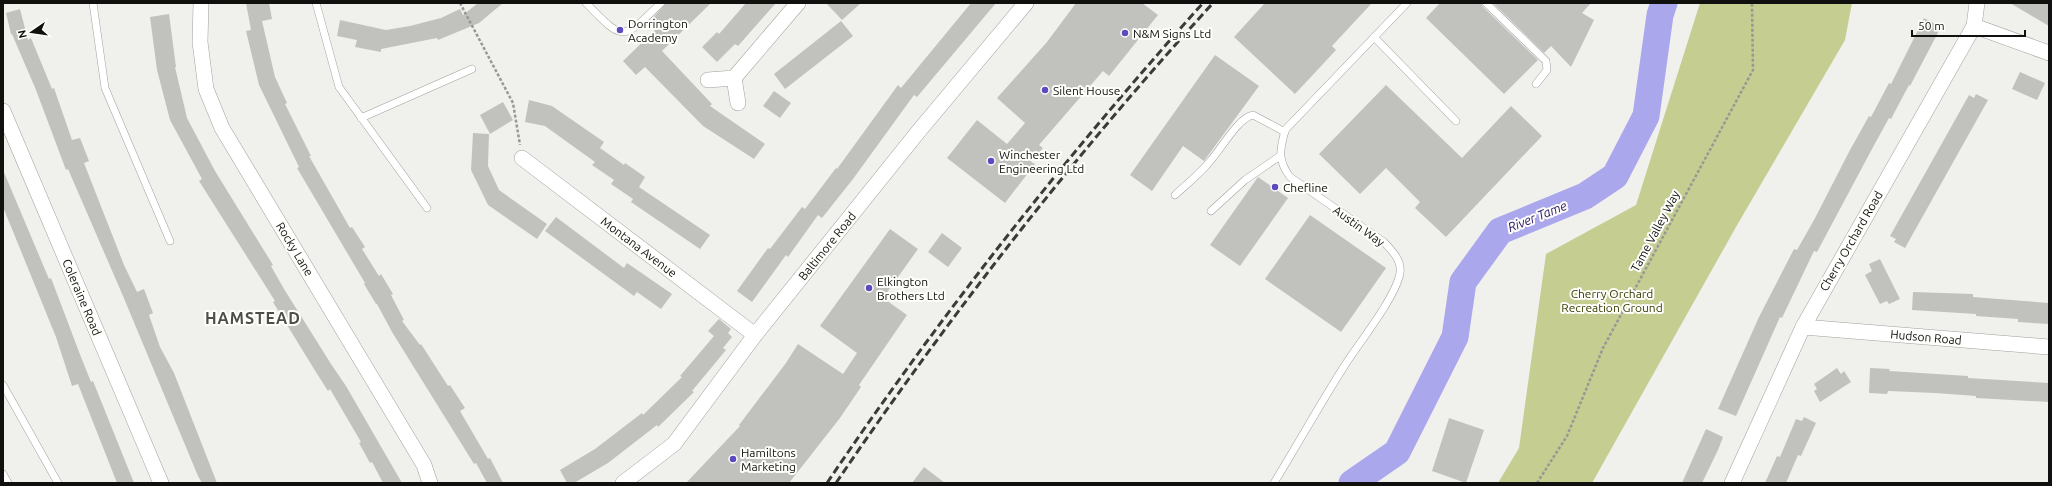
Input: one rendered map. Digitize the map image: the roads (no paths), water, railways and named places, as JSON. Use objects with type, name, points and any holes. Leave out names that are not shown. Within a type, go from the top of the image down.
[{"type":"street","name":"Rocky Lane","points":[[201,3],[200,42],[206,89],[222,128],[424,465],[430,483]]},
{"type":"street","points":[[708,80],[734,78],[798,3]]},
{"type":"street","name":"Baltimore Road","points":[[623,483],[674,444],[755,336],[918,132],[1026,3]]},
{"type":"street","name":"Cherry Orchard Road","points":[[1732,483],[1802,327],[1974,26],[1977,3]]},
{"type":"street","points":[[1974,26],[2049,53]]},
{"type":"street","points":[[734,78],[738,103]]},
{"type":"street","name":"Coleraine Road","points":[[3,111],[161,483]]},
{"type":"street","name":"Montana Avenue","points":[[522,158],[755,336]]},
{"type":"street","name":"Hudson Road","points":[[1802,327],[2049,347]]},
{"type":"lane","points":[[93,3],[105,88],[170,241]]},
{"type":"lane","points":[[316,3],[339,87],[427,208]]},
{"type":"lane","points":[[586,3],[613,29],[626,32],[635,29],[661,3]]},
{"type":"lane","points":[[1211,211],[1245,180],[1280,156],[1285,132],[1407,3]]},
{"type":"lane","points":[[1486,3],[1546,61],[1547,70],[1536,84]]},
{"type":"lane","points":[[1374,37],[1456,121]]},
{"type":"lane","points":[[361,118],[472,69]]},
{"type":"lane","points":[[1175,195],[1208,164],[1248,116],[1253,115],[1285,132]]},
{"type":"lane","name":"Austin Way","points":[[1274,483],[1344,367],[1394,290],[1400,273],[1399,262],[1384,242],[1290,177],[1282,167],[1280,156]]},
{"type":"lane","points":[[3,385],[5,394],[58,483]]},
{"type":"lane","points":[[3,474],[8,483]]},
{"type":"waterway","name":"River Tame","points":[[1352,483],[1397,452],[1455,337],[1463,282],[1500,231],[1585,196],[1615,176],[1646,116],[1660,15],[1664,3]]},
{"type":"railway","points":[[827,483],[870,420],[960,297],[1054,177],[1152,60],[1203,3]]},
{"type":"railway","points":[[836,483],[924,358],[1016,236],[1112,118],[1213,3]]},
{"type":"place","name":"Dorrington Academy","points":[[620,30]]},
{"type":"place","name":"N&M Signs Ltd","points":[[1125,33]]},
{"type":"place","name":"Silent House","points":[[1045,90]]},
{"type":"place","name":"Winchester Engineering Ltd","points":[[991,161]]},
{"type":"place","name":"Chefline","points":[[1275,187]]},
{"type":"place","name":"Elkington Brothers Ltd","points":[[869,288]]},
{"type":"place","name":"Hamiltons Marketing","points":[[733,459]]},
{"type":"district","name":"HAMSTEAD","points":[[253,318]]},
{"type":"park label","name":"Cherry Orchard Recreation Ground","points":[[1612,300]]}]
